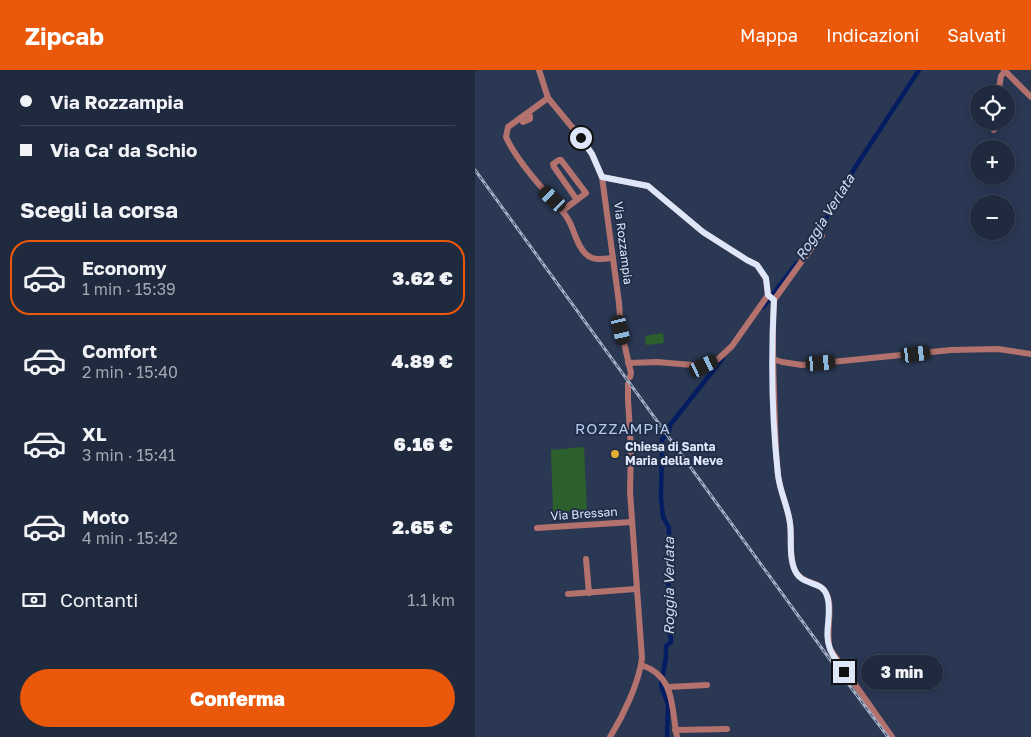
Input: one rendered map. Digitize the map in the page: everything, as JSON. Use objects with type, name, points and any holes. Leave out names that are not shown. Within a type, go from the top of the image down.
[{"type":"street","name":"Via Rozzampia","points":[[539,70],[548,98],[592,154],[602,177],[621,330],[631,373],[628,399],[631,449],[630,492],[642,648],[641,665],[623,713],[609,737]]},
{"type":"street","points":[[1000,85],[1004,70],[1031,97]]},
{"type":"street","points":[[548,98],[508,126],[506,137],[542,188],[569,220],[583,251],[589,257],[597,259],[613,258]]},
{"type":"street","points":[[562,211],[577,200],[585,193],[561,160],[559,160],[553,164],[554,167],[577,200]]},
{"type":"street","points":[[602,177],[648,186],[703,232],[757,265],[766,278],[773,314],[776,456],[778,477],[791,524],[792,564],[796,575],[802,580],[821,587],[827,593],[829,603],[827,634],[830,649],[892,737]]},
{"type":"street","points":[[628,363],[657,362],[704,366],[717,360],[732,346],[822,236]]},
{"type":"street","points":[[773,359],[801,365],[951,350],[998,350],[1031,354]]},
{"type":"street","name":"Via Bressan","points":[[537,528],[632,522]]},
{"type":"street","points":[[586,559],[589,593]]},
{"type":"street","points":[[568,594],[637,589]]},
{"type":"street","points":[[641,665],[648,667],[663,678],[669,687],[676,734],[727,729]]},
{"type":"street","points":[[669,687],[707,684]]},
{"type":"green space","points":[[663,333],[664,343],[646,345],[645,336]]},
{"type":"green space","points":[[584,447],[587,510],[553,512],[551,450]]},
{"type":"waterway","name":"Roggia Verlata","points":[[812,243],[856,166],[919,70]]},
{"type":"waterway","name":"Roggia Verlata","points":[[763,307],[797,263]]},
{"type":"waterway","name":"Roggia Verlata","points":[[669,431],[670,425],[723,358]]},
{"type":"waterway","name":"Roggia Verlata","points":[[666,436],[662,439],[661,497],[663,517],[669,528],[668,631],[671,636],[671,642],[666,646],[661,686],[668,704],[667,737]]},
{"type":"railway","points":[[475,170],[888,737]]},
{"type":"place","name":"Chiesa di Santa Maria della Neve","points":[[615,454]]},
{"type":"district","name":"ROZZAMPIA","points":[[623,429]]},
{"type":"route","points":[[581,138],[592,154],[602,177],[648,186],[703,232],[757,265],[766,278],[768,295],[774,300],[773,359],[776,456],[778,477],[791,524],[792,564],[796,575],[802,580],[821,587],[827,593],[829,603],[828,644],[844,672]]}]
